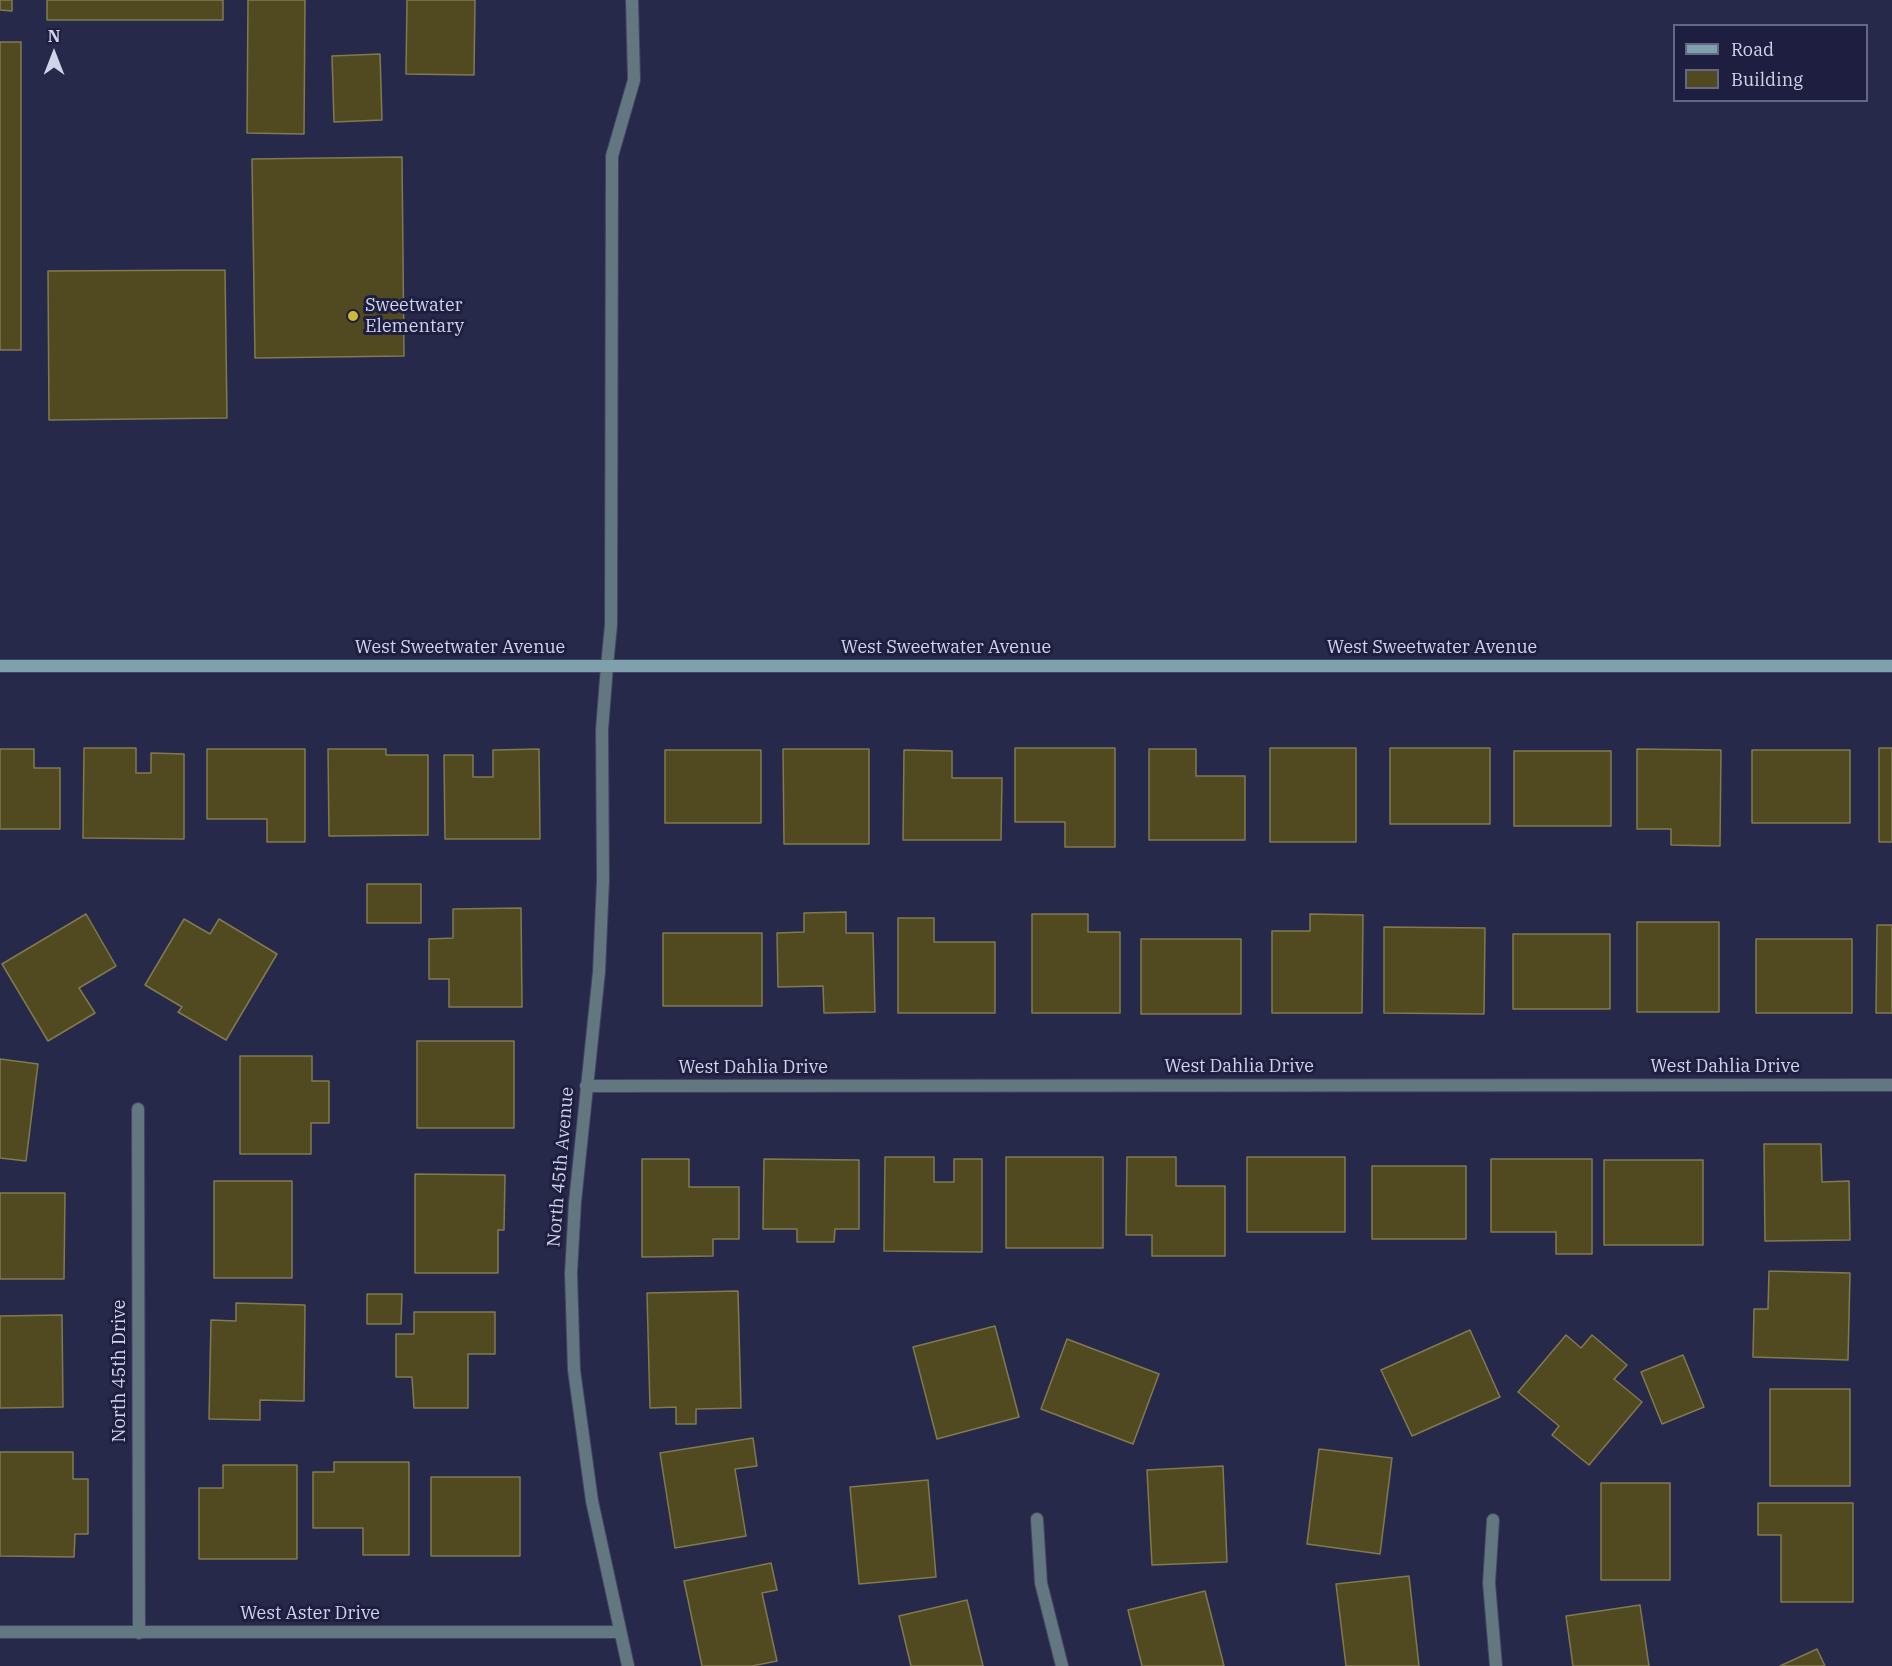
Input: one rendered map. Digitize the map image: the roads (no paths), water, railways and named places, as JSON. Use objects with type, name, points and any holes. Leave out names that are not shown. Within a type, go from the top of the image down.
[{"type":"street","name":"North 45th Avenue","points":[[627,1666],[592,1500],[574,1370],[571,1273],[575,1202],[600,961],[603,880],[602,730],[611,625],[612,156],[634,80],[632,0]]},
{"type":"street","name":"West Sweetwater Avenue","points":[[0,666],[1892,666]]},
{"type":"street","name":"West Dahlia Drive","points":[[586,1086],[1892,1084]]},
{"type":"street","name":"North 45th Drive","points":[[138,1109],[139,1633]]},
{"type":"street","points":[[1037,1519],[1041,1583],[1062,1666]]},
{"type":"street","points":[[1493,1520],[1489,1583],[1496,1666]]},
{"type":"street","name":"West Aster Drive","points":[[0,1632],[620,1632]]},
{"type":"place","name":"Sweetwater Elementary","points":[[353,316]]}]
